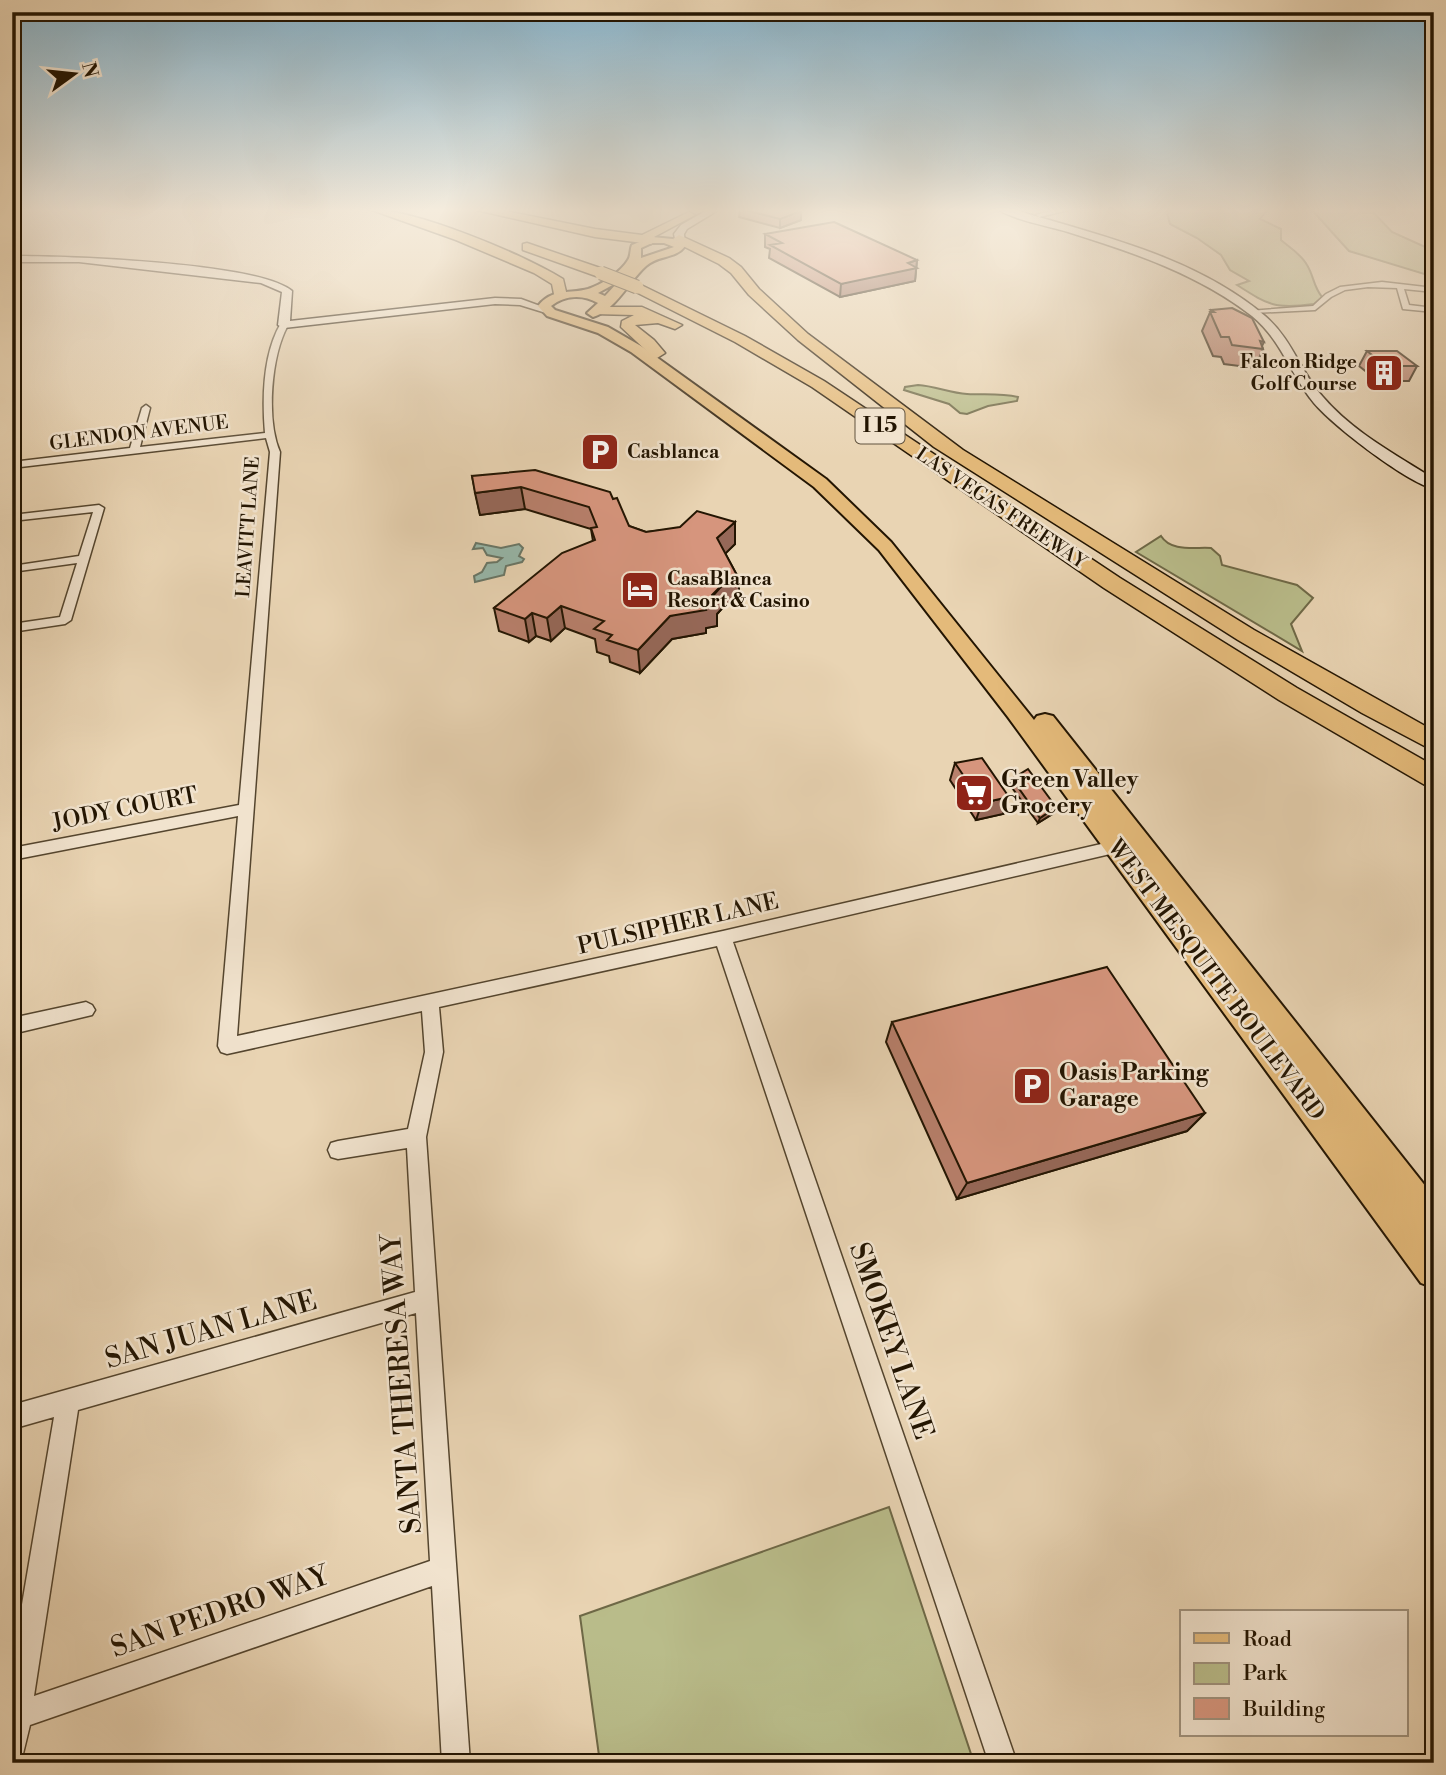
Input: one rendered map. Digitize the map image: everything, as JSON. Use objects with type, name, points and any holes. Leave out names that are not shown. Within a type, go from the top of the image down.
[{"type":"highway","name":"LAS VEGAS FREEWAY","points":[[661,292],[818,384],[1112,583],[1287,694],[1434,778]]},
{"type":"highway","points":[[756,292],[803,337],[959,455]]},
{"type":"highway","points":[[597,310],[632,310],[668,321],[784,381],[1034,538],[1112,583]]},
{"type":"highway","points":[[657,353],[627,324],[642,318],[668,321]]},
{"type":"highway","name":"LAS VEGAS FREEWAY","points":[[788,345],[1096,544],[1311,675],[1434,741]]},
{"type":"main road","name":"LEAVITT LANE","points":[[284,325],[287,292]]},
{"type":"main road","points":[[552,312],[546,303],[580,292]]},
{"type":"main road","points":[[284,325],[503,300],[552,312],[597,310],[614,292]]},
{"type":"main road","points":[[1221,292],[1253,312],[1283,343],[1307,386],[1338,420],[1368,443],[1434,485]]},
{"type":"main road","points":[[1239,292],[1267,311],[1297,342],[1333,400],[1383,443],[1434,475]]},
{"type":"main road","points":[[433,307],[496,297],[567,295],[601,298],[597,310]]},
{"type":"main road","name":"WEST MESQUITE BOULEVARD","points":[[597,310],[600,321],[605,325],[657,353],[826,473],[863,505],[926,570],[1046,722],[1127,844],[1434,1269]]},
{"type":"main road","name":"WEST MESQUITE BOULEVARD","points":[[552,312],[603,330],[626,343],[802,469],[866,525],[909,574],[1016,712],[1127,844],[1434,1225]]},
{"type":"main road","points":[[1016,712],[1046,722]]},
{"type":"street","points":[[1253,312],[1315,307],[1335,292]]},
{"type":"street","points":[[1401,292],[1406,307],[1434,310]]},
{"type":"street","name":"LEAVITT LANE","points":[[227,1046],[275,452],[270,445],[268,396],[275,342],[284,325]]},
{"type":"street","points":[[134,451],[146,408]]},
{"type":"street","name":"GLENDON AVENUE","points":[[12,465],[270,435]]},
{"type":"street","points":[[12,518],[99,508],[65,620],[12,628]]},
{"type":"street","points":[[12,569],[84,559]]},
{"type":"street","name":"JODY COURT","points":[[12,854],[246,809]]},
{"type":"street","name":"PULSIPHER LANE","points":[[227,1046],[723,938],[1127,844]]},
{"type":"street","name":"SMOKEY LANE","points":[[723,938],[1003,1763]]},
{"type":"street","name":"SANTA THERESA WAY","points":[[430,1003],[435,1052],[416,1137],[456,1763]]},
{"type":"street","points":[[12,1026],[86,1010]]},
{"type":"street","points":[[338,1150],[416,1137]]},
{"type":"street","name":"SAN JUAN LANE","points":[[12,1417],[427,1299]]},
{"type":"street","points":[[12,1748],[68,1401]]},
{"type":"street","name":"SAN PEDRO WAY","points":[[18,1714],[444,1569]]},
{"type":"green space","points":[[1248,292],[1319,292],[1322,297],[1314,304],[1290,306],[1281,306]]},
{"type":"green space","points":[[918,385],[961,393],[1018,397],[1017,401],[988,406],[967,414],[960,413],[949,404],[904,390],[905,387]]},
{"type":"green space","points":[[1161,536],[1177,547],[1211,548],[1220,556],[1222,565],[1297,585],[1313,598],[1291,624],[1302,651],[1136,552]]},
{"type":"green space","points":[[889,1507],[974,1763],[600,1763],[580,1616]]},
{"type":"shaded area","points":[[476,543],[501,548],[519,544],[523,548],[519,556],[524,559],[506,566],[504,575],[475,582],[474,576],[482,572],[487,563],[497,562],[502,558],[487,555],[483,548],[473,549]]},
{"type":"building","points":[[1232,308],[1252,318],[1264,342],[1260,341],[1263,349],[1232,345],[1229,337],[1221,337],[1210,312]]},
{"type":"building","points":[[1367,351],[1397,351],[1417,366],[1386,366]]},
{"type":"building","name":"CasaBlanca Resort & Casino","points":[[535,470],[610,492],[613,499],[617,498],[629,526],[646,532],[680,527],[697,511],[735,522],[717,538],[739,579],[726,581],[712,595],[716,604],[704,606],[706,610],[670,616],[638,650],[607,640],[612,635],[594,629],[604,621],[561,606],[547,618],[532,613],[525,619],[494,608],[562,553],[595,540],[591,528],[597,527],[589,507],[521,487],[475,493],[472,476]]},
{"type":"building","points":[[982,758],[1009,797],[982,803],[955,763]]},
{"type":"building","points":[[1028,769],[1056,807],[1040,818],[1012,779]]},
{"type":"building","name":"Oasis Parking Garage","points":[[1107,967],[1205,1113],[967,1183],[892,1022]]},
{"type":"place","name":"Falcon Ridge Golf Course","points":[[1384,373]]},
{"type":"place","name":"Casblanca","points":[[600,452]]},
{"type":"place","name":"CasaBlanca Resort & Casino","points":[[640,590]]},
{"type":"place","name":"Green Valley Grocery","points":[[974,793]]},
{"type":"place","name":"Oasis Parking Garage","points":[[1032,1086]]}]
